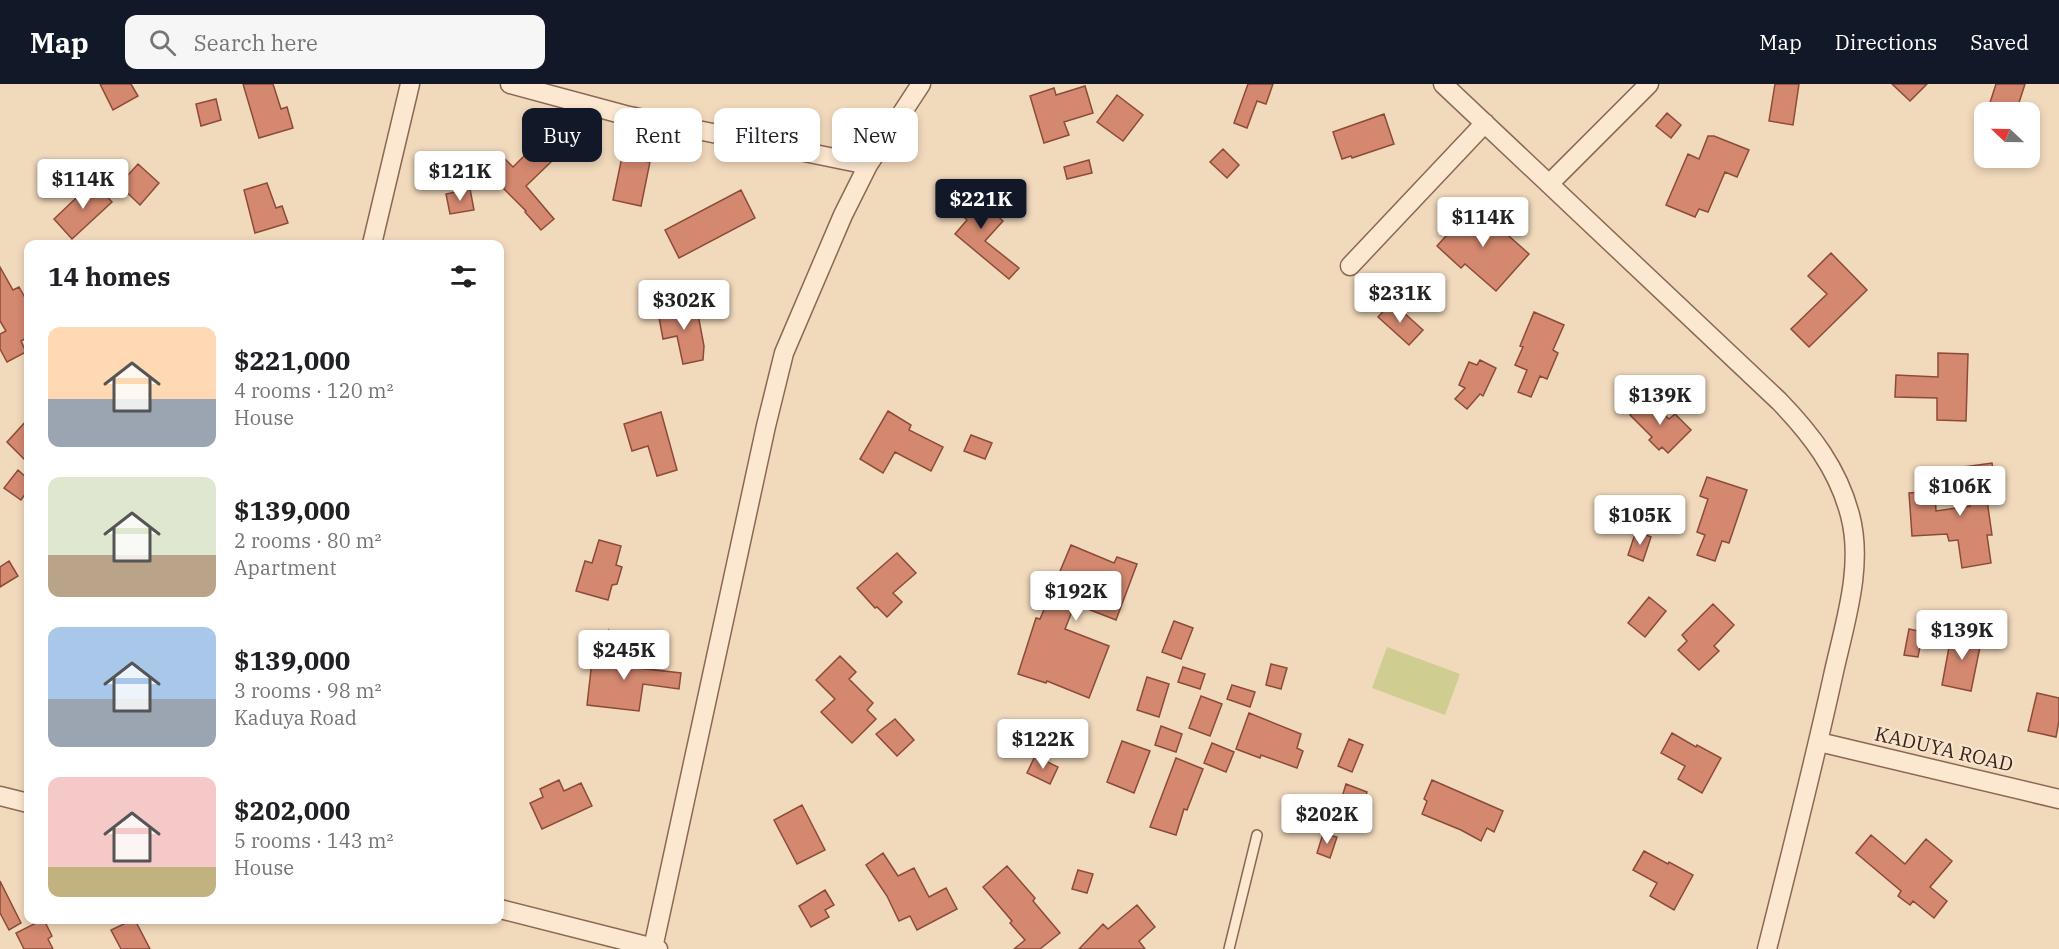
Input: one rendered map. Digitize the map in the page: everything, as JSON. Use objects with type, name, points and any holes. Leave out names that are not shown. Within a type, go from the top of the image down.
[{"type":"street","points":[[373,240],[410,84]]},
{"type":"street","points":[[510,84],[625,115],[868,165]]},
{"type":"street","points":[[504,910],[656,948],[766,426],[784,353],[843,215],[868,165],[921,84]]},
{"type":"street","points":[[1443,84],[1799,421],[1816,442],[1842,491],[1851,516],[1855,547],[1853,580],[1819,742],[1767,949]]},
{"type":"street","points":[[1549,184],[1648,84]]},
{"type":"street","points":[[1350,266],[1485,123]]},
{"type":"street","name":"KADUYA ROAD","points":[[1819,742],[2059,799]]},
{"type":"street","points":[[0,796],[24,802]]},
{"type":"lane","points":[[1229,949],[1257,835]]},
{"type":"shaded area","points":[[1387,647],[1460,674],[1445,715],[1372,688]]},
{"type":"building","points":[[100,84],[131,84],[138,96],[113,110]]},
{"type":"building","points":[[243,84],[273,84],[281,109],[287,107],[293,128],[259,138]]},
{"type":"building","points":[[1248,84],[1273,84],[1266,104],[1257,101],[1247,128],[1234,123]]},
{"type":"building","points":[[1775,84],[1799,84],[1793,125],[1769,121]]},
{"type":"building","points":[[1892,84],[1927,84],[1910,101]]},
{"type":"building","points":[[1996,84],[2025,84],[2019,102],[1990,102]]},
{"type":"building","points":[[1085,86],[1093,113],[1064,122],[1069,135],[1044,143],[1030,96],[1054,88],[1056,95]]},
{"type":"building","points":[[1117,95],[1143,115],[1123,141],[1097,122]]},
{"type":"building","points":[[216,99],[221,120],[201,126],[196,104]]},
{"type":"building","points":[[1667,113],[1681,125],[1671,138],[1656,126]]},
{"type":"building","points":[[1384,114],[1394,144],[1352,158],[1351,156],[1342,159],[1333,132]]},
{"type":"building","points":[[1708,136],[1714,136],[1749,150],[1737,177],[1725,172],[1708,212],[1699,209],[1695,217],[1666,205],[1688,154],[1699,159]]},
{"type":"building","points":[[1223,149],[1239,165],[1227,178],[1210,162]]},
{"type":"building","points":[[504,158],[513,167],[522,158],[522,162],[551,162],[526,186],[554,219],[541,230],[526,211],[488,173]]},
{"type":"building","points":[[1089,160],[1092,173],[1067,179],[1064,167]]},
{"type":"building","points":[[621,162],[650,162],[641,206],[613,200]]},
{"type":"building","points":[[138,164],[159,183],[140,205],[119,185]]},
{"type":"building","points":[[93,182],[112,202],[72,239],[54,219]]},
{"type":"building","points":[[267,183],[276,208],[282,206],[288,223],[255,233],[244,190]]},
{"type":"building","points":[[966,186],[1003,221],[985,241],[1019,268],[1009,279],[955,234],[967,220],[950,204]]},
{"type":"building","points":[[470,189],[474,210],[450,214],[446,194]]},
{"type":"building","points":[[741,190],[755,218],[679,258],[665,230]]},
{"type":"building","points":[[1474,205],[1529,254],[1496,291],[1465,264],[1461,268],[1437,246]]},
{"type":"building","points":[[1831,253],[1867,290],[1809,347],[1791,329],[1827,294],[1808,276]]},
{"type":"building","points":[[0,267],[13,290],[19,287],[24,296],[24,339],[21,341],[24,353],[7,362],[0,349],[0,334],[6,331],[0,321]]},
{"type":"building","points":[[1392,302],[1423,330],[1409,345],[1378,317]]},
{"type":"building","points":[[696,304],[704,346],[703,360],[683,364],[677,336],[663,339],[658,312]]},
{"type":"building","points":[[1534,312],[1564,325],[1553,350],[1558,353],[1547,379],[1540,376],[1531,397],[1518,392],[1527,370],[1515,365]]},
{"type":"building","points":[[1938,353],[1968,354],[1966,421],[1937,420],[1937,398],[1895,397],[1896,375],[1938,377]]},
{"type":"building","points":[[1480,360],[1496,368],[1483,396],[1480,394],[1467,409],[1455,399],[1465,388],[1459,385],[1469,362],[1477,365]]},
{"type":"building","points":[[1647,398],[1669,419],[1675,414],[1691,430],[1668,453],[1662,447],[1659,450],[1649,440],[1652,437],[1630,415]]},
{"type":"building","points":[[888,411],[911,425],[909,430],[943,447],[931,471],[895,452],[883,473],[860,459]]},
{"type":"building","points":[[661,412],[677,470],[657,476],[648,446],[632,451],[624,424]]},
{"type":"building","points":[[24,423],[24,459],[7,442]]},
{"type":"building","points":[[971,435],[992,443],[985,459],[964,451]]},
{"type":"building","points":[[1992,463],[1997,499],[1987,500],[1992,535],[1987,535],[1991,563],[1962,568],[1958,540],[1949,541],[1947,534],[1912,536],[1909,493],[1935,491],[1936,511],[1970,506],[1964,467]]},
{"type":"building","points":[[18,470],[24,475],[24,496],[21,500],[4,488]]},
{"type":"building","points":[[1707,477],[1747,490],[1729,543],[1722,541],[1715,561],[1697,555],[1705,535],[1697,532],[1708,499],[1700,496]]},
{"type":"building","points":[[1636,531],[1651,537],[1643,561],[1628,555]]},
{"type":"building","points":[[599,540],[621,546],[616,565],[622,567],[617,584],[612,585],[608,600],[576,591],[585,561],[592,563]]},
{"type":"building","points":[[1071,545],[1114,563],[1117,557],[1137,564],[1116,620],[1075,604],[1065,629],[1109,646],[1089,698],[1047,681],[1046,683],[1018,674],[1036,618],[1040,619]]},
{"type":"building","points":[[897,553],[916,573],[893,593],[902,602],[887,617],[877,607],[875,608],[857,588]]},
{"type":"building","points":[[9,561],[18,576],[0,587],[0,567]]},
{"type":"building","points":[[1649,597],[1666,611],[1645,637],[1628,623]]},
{"type":"building","points":[[1713,604],[1734,625],[1714,646],[1719,651],[1699,670],[1678,650],[1687,641],[1682,635]]},
{"type":"building","points":[[1174,621],[1193,628],[1181,659],[1162,652]]},
{"type":"building","points":[[1909,629],[1923,632],[1918,657],[1904,655]]},
{"type":"building","points":[[609,631],[620,657],[630,659],[629,667],[681,673],[679,689],[643,684],[639,711],[587,705],[592,661],[605,663]]},
{"type":"building","points":[[1952,631],[1982,637],[1971,691],[1942,685]]},
{"type":"building","points":[[840,656],[856,672],[849,679],[873,703],[867,710],[876,719],[852,743],[821,712],[835,699],[816,680]]},
{"type":"building","points":[[1271,664],[1287,668],[1281,689],[1266,685]]},
{"type":"building","points":[[1183,667],[1205,674],[1200,689],[1178,682]]},
{"type":"building","points":[[1147,677],[1169,684],[1159,717],[1137,710]]},
{"type":"building","points":[[1232,685],[1255,692],[1250,707],[1227,699]]},
{"type":"building","points":[[2037,693],[2059,698],[2056,737],[2028,731]]},
{"type":"building","points":[[1201,696],[1222,704],[1210,736],[1189,728]]},
{"type":"building","points":[[1249,713],[1301,734],[1297,748],[1303,751],[1297,768],[1236,749]]},
{"type":"building","points":[[895,719],[914,740],[897,756],[876,734]]},
{"type":"building","points":[[1161,726],[1182,734],[1176,752],[1155,745]]},
{"type":"building","points":[[1672,733],[1721,758],[1702,793],[1678,779],[1685,766],[1661,753]]},
{"type":"building","points":[[1349,739],[1363,745],[1352,772],[1338,766]]},
{"type":"building","points":[[1122,741],[1150,751],[1134,793],[1107,782]]},
{"type":"building","points":[[1212,743],[1234,752],[1226,772],[1204,763]]},
{"type":"building","points":[[1035,756],[1058,767],[1050,784],[1027,773]]},
{"type":"building","points":[[1176,758],[1203,769],[1187,810],[1184,809],[1176,835],[1150,827]]},
{"type":"building","points":[[559,780],[564,791],[581,783],[592,806],[542,829],[530,803],[543,797],[540,789]]},
{"type":"building","points":[[1432,780],[1503,811],[1494,832],[1487,828],[1481,841],[1422,814],[1427,801],[1424,799]]},
{"type":"building","points":[[1346,784],[1367,792],[1353,826],[1330,818],[1338,796],[1342,797]]},
{"type":"building","points":[[802,805],[825,850],[797,864],[774,820]]},
{"type":"building","points":[[1323,834],[1337,837],[1330,858],[1317,853]]},
{"type":"building","points":[[1871,835],[1905,864],[1926,839],[1952,861],[1930,887],[1947,901],[1934,918],[1913,901],[1910,905],[1898,896],[1901,891],[1856,853]]},
{"type":"building","points":[[1644,851],[1693,875],[1674,910],[1650,896],[1657,883],[1633,870]]},
{"type":"building","points":[[883,853],[898,876],[914,868],[929,897],[946,888],[957,909],[917,930],[910,916],[899,921],[887,896],[866,865]]},
{"type":"building","points":[[1007,866],[1035,898],[1033,901],[1060,933],[1040,949],[1014,949],[1025,940],[983,887]]},
{"type":"building","points":[[1078,870],[1093,874],[1087,893],[1072,889]]},
{"type":"building","points":[[0,881],[21,923],[9,930],[0,913]]},
{"type":"building","points":[[825,890],[834,905],[825,910],[829,917],[811,927],[799,906]]},
{"type":"building","points":[[1137,905],[1155,927],[1139,941],[1145,949],[1079,949],[1103,924],[1108,929]]},
{"type":"building","points":[[34,924],[46,924],[52,936],[48,939],[53,949],[24,949],[16,933]]},
{"type":"building","points":[[124,924],[137,924],[150,949],[121,949],[111,930]]}]
